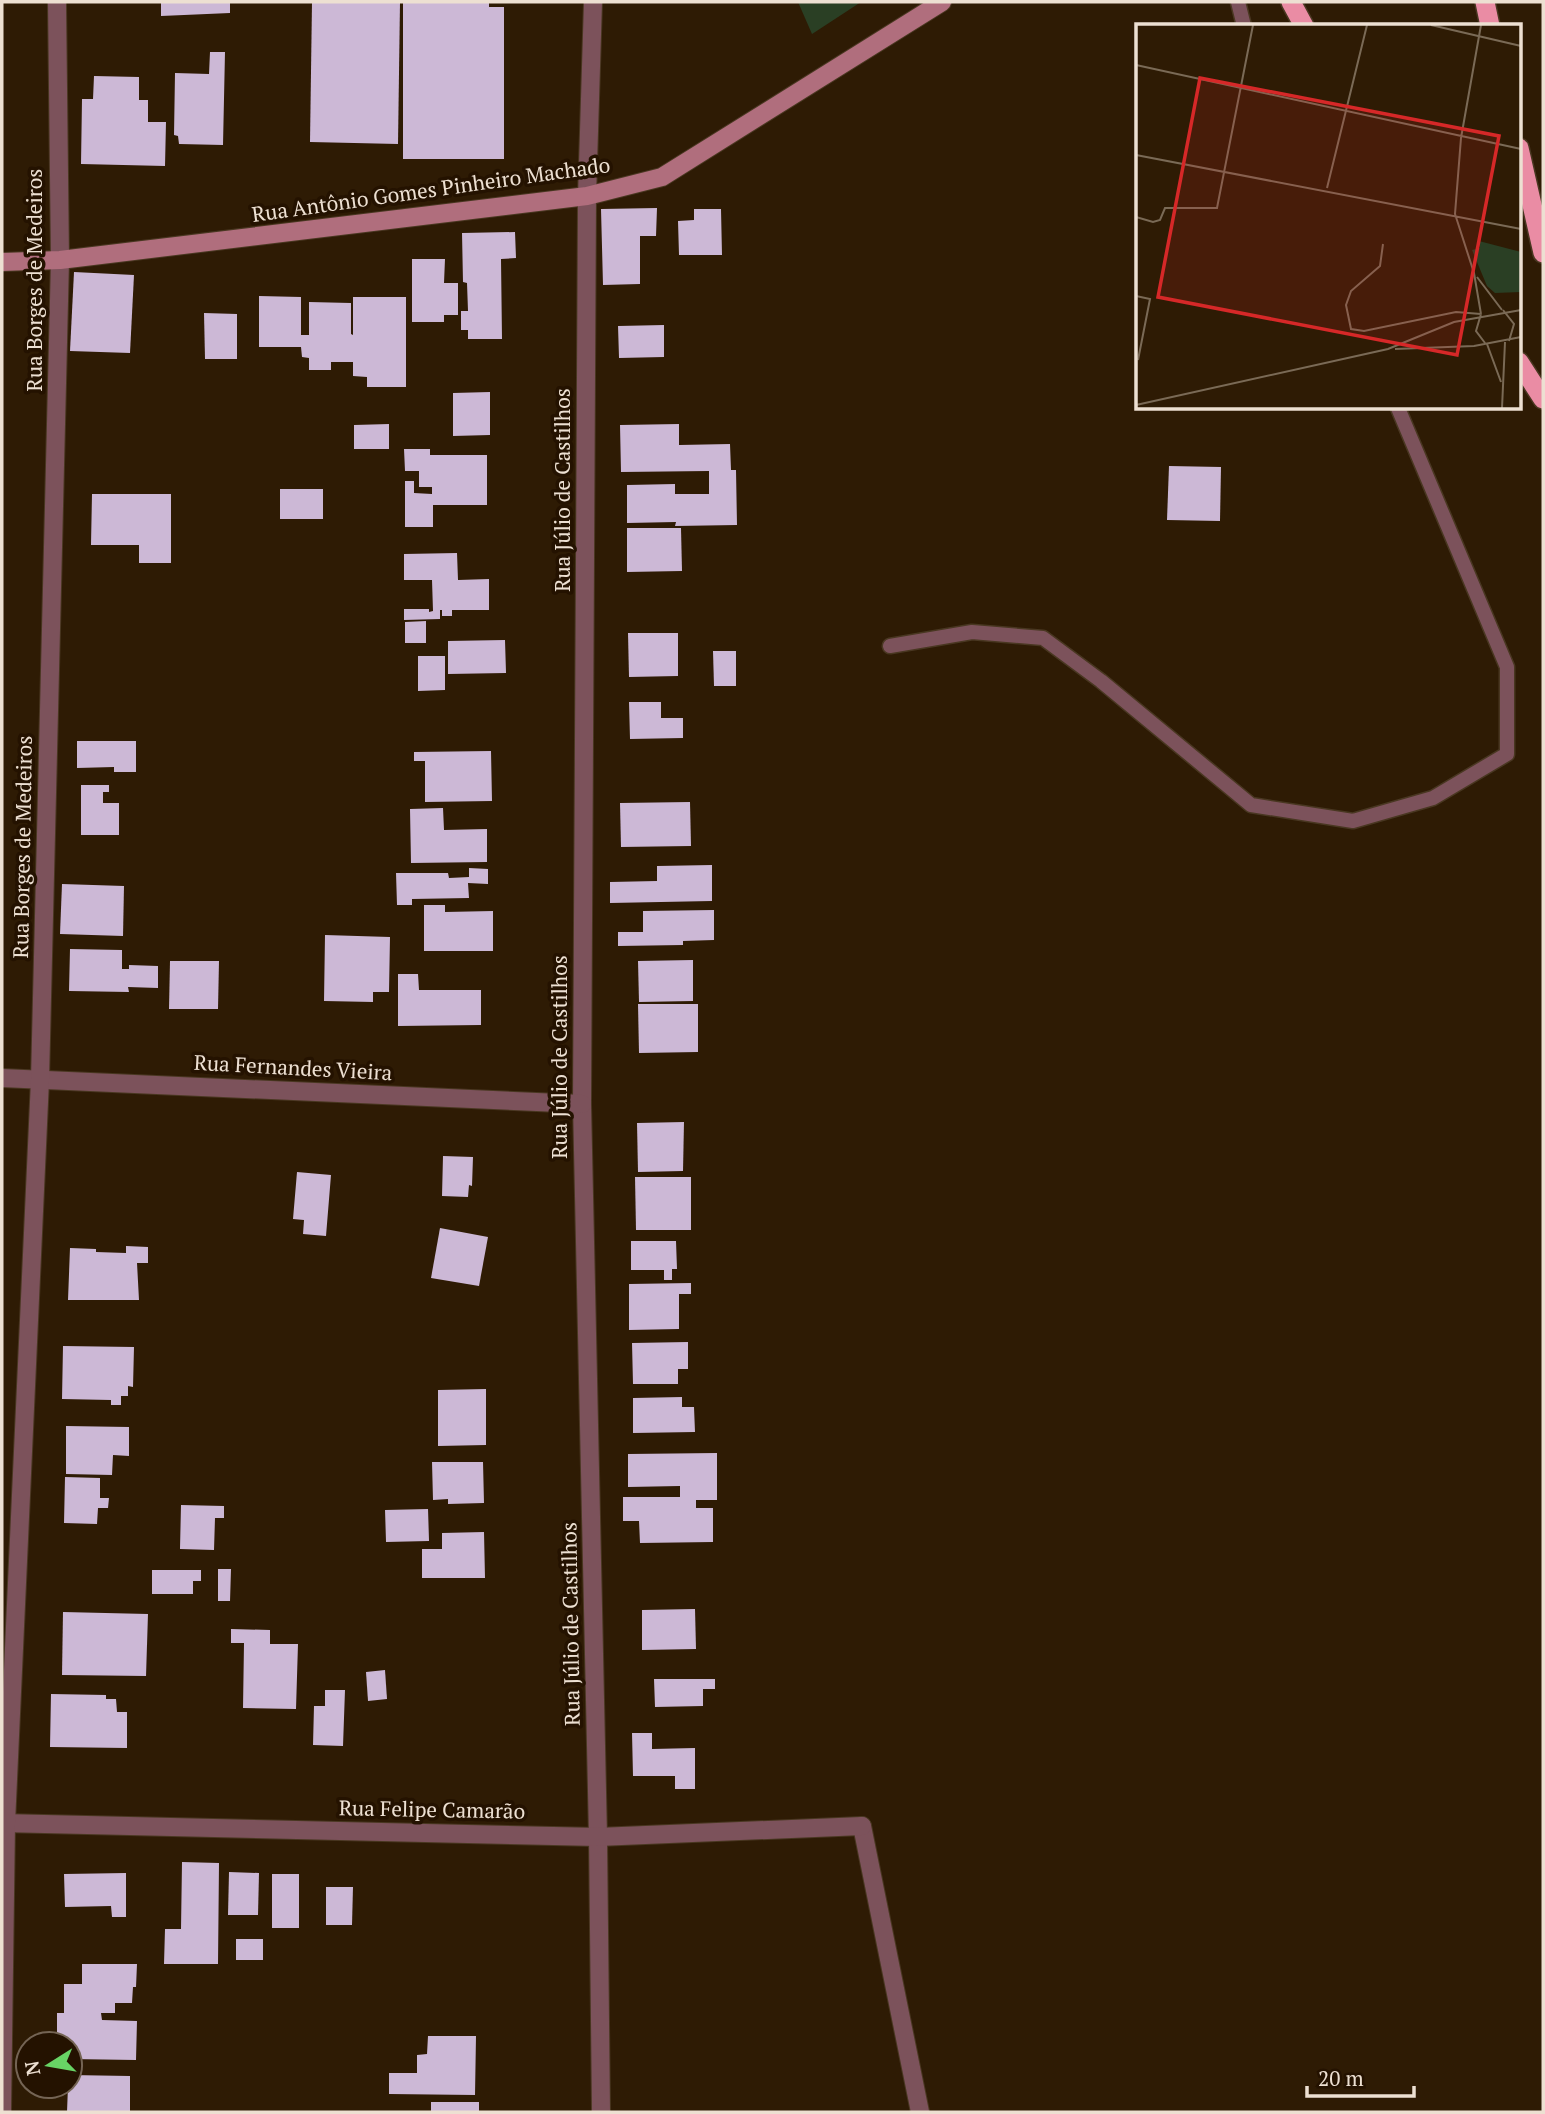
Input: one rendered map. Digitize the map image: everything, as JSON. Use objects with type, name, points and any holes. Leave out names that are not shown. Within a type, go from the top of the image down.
[{"type":"highway","points":[[1291,2],[1303,24]]},
{"type":"highway","points":[[1485,2],[1490,24]]},
{"type":"highway","points":[[1520,152],[1543,253]]},
{"type":"highway","points":[[1520,364],[1543,399]]},
{"type":"main road","name":"Rua Antônio Gomes Pinheiro Machado","points":[[2,262],[60,260],[587,196],[662,177],[942,2]]},
{"type":"street","name":"Rua Borges de Medeiros","points":[[2,2112],[4,1823],[40,1080],[60,260],[57,2]]},
{"type":"street","name":"Rua Júlio de Castilhos","points":[[593,2],[587,196],[582,1104],[598,1836],[601,2112]]},
{"type":"street","name":"Rua Fernandes Vieira","points":[[2,1078],[582,1104]]},
{"type":"street","name":"Rua Felipe Camarão","points":[[4,1823],[598,1836],[862,1826],[920,2112]]},
{"type":"lane","points":[[1238,2],[1244,24]]},
{"type":"lane","points":[[890,646],[971,632],[1043,638],[1101,681],[1251,805],[1353,821],[1433,799],[1507,754],[1507,667],[1399,410]]},
{"type":"green space","points":[[798,2],[861,2],[812,34]]},
{"type":"building","points":[[161,2],[230,2],[230,13],[161,16]]},
{"type":"building","points":[[312,2],[400,2],[398,144],[310,142]]},
{"type":"building","points":[[403,2],[489,2],[489,7],[504,7],[504,159],[403,159]]},
{"type":"building","points":[[210,52],[225,52],[223,145],[179,144],[178,136],[174,135],[175,73],[209,74]]},
{"type":"building","points":[[94,76],[139,77],[139,100],[148,100],[148,122],[166,122],[165,166],[81,164],[82,99],[93,99]]},
{"type":"building","points":[[657,208],[656,236],[640,236],[640,284],[603,285],[601,209]]},
{"type":"building","points":[[694,209],[721,209],[722,255],[679,255],[678,221],[694,220]]},
{"type":"building","points":[[515,232],[516,258],[501,259],[502,339],[468,339],[468,330],[461,330],[461,311],[468,311],[467,283],[463,282],[462,233]]},
{"type":"building","points":[[412,259],[445,259],[444,283],[458,283],[458,315],[444,315],[444,322],[412,322]]},
{"type":"building","points":[[74,272],[134,275],[130,353],[70,351]]},
{"type":"building","points":[[259,296],[301,297],[301,335],[309,335],[309,302],[351,303],[353,335],[353,297],[406,297],[406,387],[367,387],[367,377],[353,376],[353,362],[331,362],[331,370],[309,370],[309,358],[302,357],[301,347],[259,347]]},
{"type":"building","points":[[204,313],[237,314],[237,359],[205,359]]},
{"type":"building","points":[[664,325],[664,357],[619,358],[618,326]]},
{"type":"building","points":[[490,392],[490,435],[453,436],[453,393]]},
{"type":"building","points":[[389,424],[389,449],[354,449],[354,425]]},
{"type":"building","points":[[679,424],[679,445],[730,444],[731,470],[736,470],[737,525],[675,526],[676,522],[627,523],[627,485],[675,484],[675,494],[709,494],[709,471],[621,472],[620,425]]},
{"type":"building","points":[[404,449],[430,449],[430,455],[487,455],[487,505],[433,505],[433,527],[405,527],[405,481],[414,481],[414,493],[432,494],[432,487],[419,487],[419,471],[405,471]]},
{"type":"building","points":[[1169,466],[1221,467],[1220,521],[1167,520]]},
{"type":"building","points":[[280,489],[323,489],[323,519],[280,519]]},
{"type":"building","points":[[92,494],[171,494],[171,563],[139,563],[139,545],[91,545]]},
{"type":"building","points":[[627,528],[681,528],[682,571],[627,572]]},
{"type":"building","points":[[457,553],[458,580],[489,579],[489,610],[452,610],[452,616],[442,616],[440,610],[440,619],[404,620],[404,609],[433,611],[432,580],[404,580],[404,554]]},
{"type":"building","points":[[426,621],[426,643],[405,643],[405,622]]},
{"type":"building","points":[[628,633],[678,633],[678,676],[629,677]]},
{"type":"building","points":[[505,640],[506,673],[448,674],[448,641]]},
{"type":"building","points":[[713,651],[736,651],[736,686],[714,686]]},
{"type":"building","points":[[418,656],[445,656],[445,690],[418,691]]},
{"type":"building","points":[[629,702],[661,702],[661,718],[683,718],[683,738],[630,739]]},
{"type":"building","points":[[77,741],[136,741],[136,772],[114,772],[114,767],[77,768]]},
{"type":"building","points":[[491,751],[492,801],[425,802],[425,761],[414,761],[414,752]]},
{"type":"building","points":[[81,785],[109,785],[109,792],[103,792],[103,803],[119,803],[119,835],[81,835]]},
{"type":"building","points":[[690,802],[691,846],[621,847],[620,803]]},
{"type":"building","points":[[443,808],[444,830],[487,829],[487,862],[411,863],[410,809]]},
{"type":"building","points":[[712,865],[712,901],[610,903],[610,882],[657,881],[657,866]]},
{"type":"building","points":[[469,868],[488,869],[488,884],[468,883],[469,898],[412,899],[412,905],[397,905],[396,873],[448,873],[449,878],[469,877]]},
{"type":"building","points":[[62,884],[124,886],[123,936],[60,934]]},
{"type":"building","points":[[424,905],[445,905],[445,912],[493,911],[493,951],[424,951]]},
{"type":"building","points":[[714,910],[714,940],[683,941],[683,945],[618,946],[618,932],[643,932],[643,911]]},
{"type":"building","points":[[325,935],[390,937],[389,992],[373,992],[373,1002],[324,1001]]},
{"type":"building","points":[[70,949],[122,950],[122,969],[129,969],[129,965],[158,966],[158,988],[128,987],[129,992],[69,991]]},
{"type":"building","points":[[693,960],[693,1001],[639,1002],[638,961]]},
{"type":"building","points":[[170,961],[219,961],[218,1009],[169,1009]]},
{"type":"building","points":[[398,974],[418,974],[419,990],[481,990],[481,1025],[398,1026]]},
{"type":"building","points":[[638,1004],[698,1004],[698,1052],[639,1053]]},
{"type":"building","points":[[684,1122],[683,1171],[638,1172],[637,1123]]},
{"type":"building","points":[[443,1156],[473,1157],[472,1186],[469,1185],[468,1197],[442,1196]]},
{"type":"building","points":[[297,1172],[331,1175],[326,1236],[303,1234],[304,1220],[293,1219]]},
{"type":"building","points":[[635,1177],[691,1177],[691,1230],[636,1230]]},
{"type":"building","points":[[440,1228],[488,1237],[479,1286],[431,1278]]},
{"type":"building","points":[[631,1241],[676,1241],[677,1269],[672,1269],[672,1280],[664,1280],[664,1270],[631,1270]]},
{"type":"building","points":[[126,1246],[148,1247],[148,1263],[137,1263],[139,1300],[68,1300],[70,1248],[126,1253]]},
{"type":"building","points":[[691,1283],[691,1294],[679,1294],[679,1329],[629,1330],[629,1284]]},
{"type":"building","points":[[688,1342],[688,1369],[678,1369],[678,1384],[633,1384],[632,1343]]},
{"type":"building","points":[[63,1346],[134,1347],[133,1387],[128,1386],[128,1396],[121,1396],[121,1405],[111,1405],[111,1400],[62,1399]]},
{"type":"building","points":[[486,1389],[486,1445],[438,1446],[438,1390]]},
{"type":"building","points":[[682,1397],[682,1407],[694,1407],[695,1432],[633,1433],[633,1398]]},
{"type":"building","points":[[66,1426],[129,1427],[129,1456],[113,1455],[112,1475],[66,1474]]},
{"type":"building","points":[[717,1453],[717,1500],[696,1500],[696,1508],[713,1508],[713,1542],[640,1543],[639,1521],[623,1521],[623,1497],[680,1497],[680,1486],[628,1487],[628,1454]]},
{"type":"building","points":[[432,1462],[483,1462],[484,1503],[448,1504],[448,1499],[433,1500]]},
{"type":"building","points":[[65,1477],[100,1478],[100,1498],[109,1498],[108,1508],[98,1508],[97,1524],[64,1523]]},
{"type":"building","points":[[181,1505],[224,1506],[224,1518],[215,1518],[214,1550],[180,1549]]},
{"type":"building","points":[[428,1509],[429,1541],[386,1542],[385,1510]]},
{"type":"building","points":[[484,1532],[485,1578],[422,1578],[422,1549],[442,1549],[442,1533]]},
{"type":"building","points":[[218,1569],[231,1569],[230,1601],[218,1601]]},
{"type":"building","points":[[152,1570],[201,1570],[201,1581],[193,1581],[193,1594],[152,1594]]},
{"type":"building","points":[[695,1609],[696,1649],[642,1650],[642,1610]]},
{"type":"building","points":[[63,1612],[148,1614],[146,1676],[62,1675]]},
{"type":"building","points":[[231,1629],[270,1630],[270,1644],[298,1644],[296,1709],[243,1708],[244,1643],[231,1643]]},
{"type":"building","points":[[385,1670],[387,1699],[368,1701],[366,1672]]},
{"type":"building","points":[[654,1679],[715,1679],[715,1689],[703,1689],[703,1706],[655,1707]]},
{"type":"building","points":[[325,1690],[345,1690],[343,1746],[313,1745],[314,1706],[325,1706]]},
{"type":"building","points":[[51,1694],[106,1695],[106,1699],[116,1699],[117,1712],[127,1712],[127,1748],[50,1747]]},
{"type":"building","points":[[632,1733],[652,1733],[652,1749],[695,1748],[695,1789],[675,1789],[675,1776],[633,1776]]},
{"type":"building","points":[[182,1862],[219,1863],[218,1964],[164,1964],[165,1929],[181,1929]]},
{"type":"building","points":[[229,1872],[259,1873],[258,1915],[228,1915]]},
{"type":"building","points":[[126,1873],[126,1917],[112,1917],[111,1906],[65,1907],[64,1874]]},
{"type":"building","points":[[272,1874],[299,1874],[299,1928],[272,1928]]},
{"type":"building","points":[[326,1887],[353,1887],[352,1925],[326,1925]]},
{"type":"building","points":[[236,1939],[263,1939],[263,1960],[236,1960]]},
{"type":"building","points":[[82,1964],[137,1964],[132,2003],[115,2003],[115,2013],[101,2013],[102,2020],[137,2021],[136,2060],[84,2059],[84,2030],[57,2030],[57,2013],[64,2013],[64,1984],[82,1984]]},
{"type":"building","points":[[428,2036],[476,2036],[475,2095],[389,2094],[389,2073],[417,2073],[417,2055],[427,2054]]},
{"type":"building","points":[[84,2075],[130,2076],[130,2112],[67,2112],[67,2100],[84,2100]]},
{"type":"building","points":[[431,2102],[479,2102],[479,2112],[431,2112]]}]
